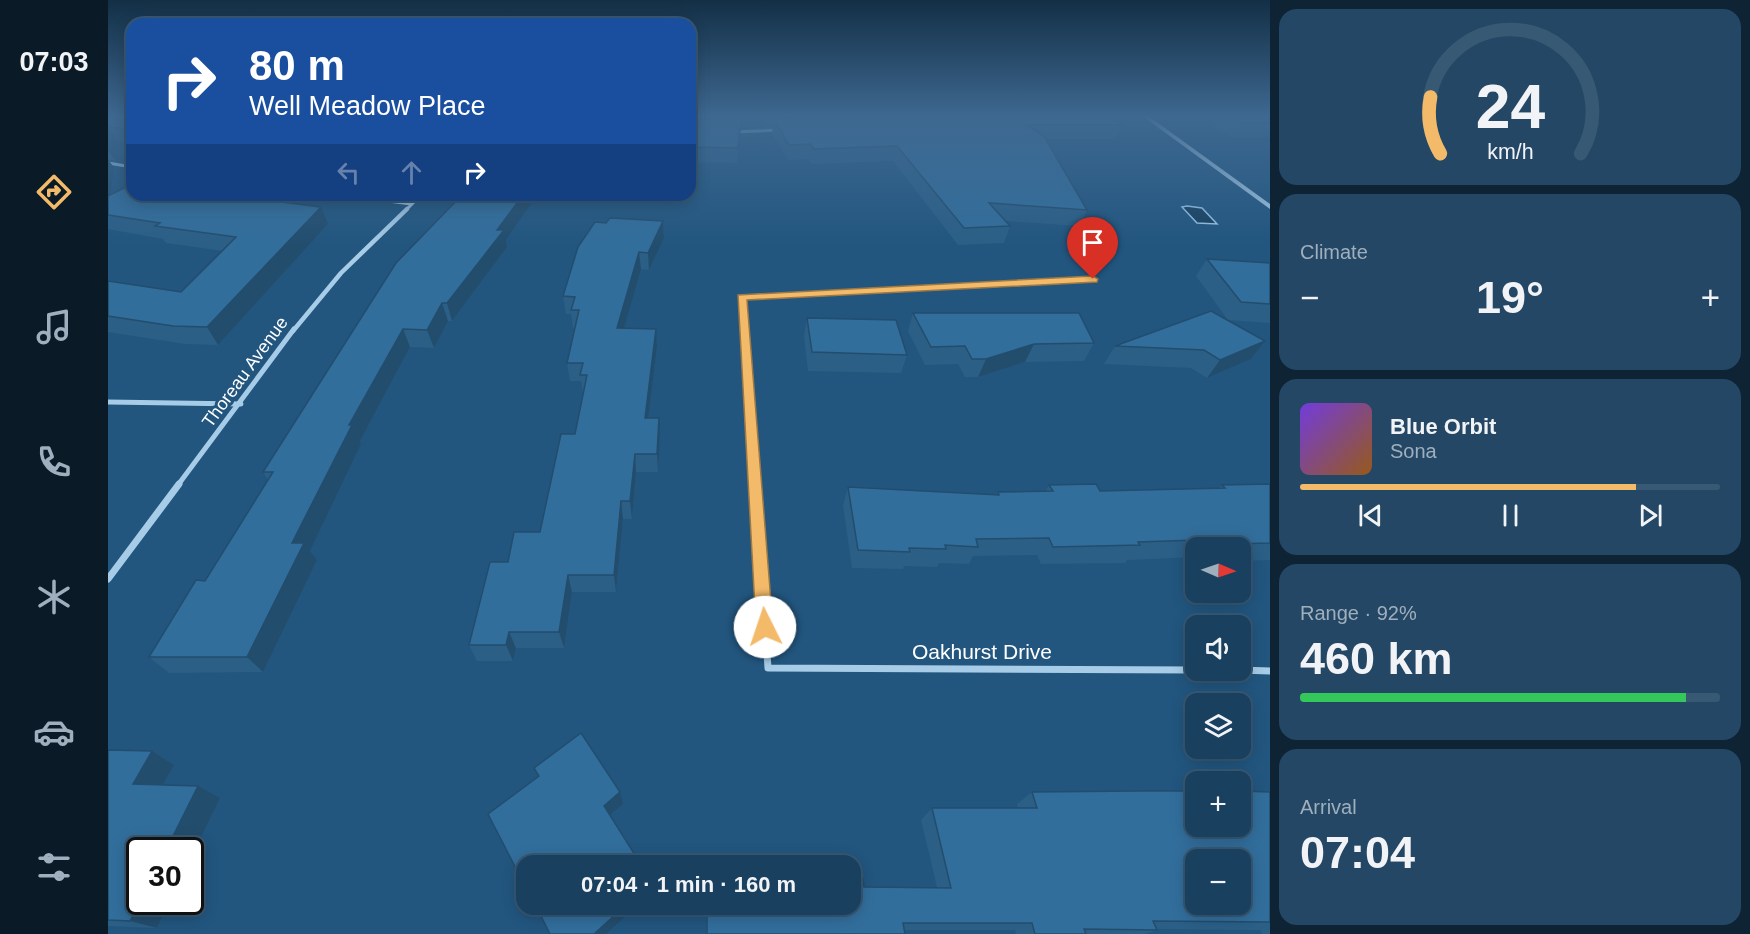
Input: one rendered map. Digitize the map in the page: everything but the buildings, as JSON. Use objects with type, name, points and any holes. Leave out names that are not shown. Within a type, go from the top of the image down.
[{"type":"street","points":[[1204,159],[1270,207]]},
{"type":"street","points":[[108,164],[126,166]]},
{"type":"street","points":[[388,201],[411,204]]},
{"type":"street","name":"Thoreau Avenue","points":[[108,579],[241,404],[314,303],[414,201]]},
{"type":"street","name":"Oakhurst Drive","points":[[1093,279],[741,297],[768,668],[1185,670]]},
{"type":"street","points":[[108,402],[241,404]]},
{"type":"street","points":[[1251,670],[1270,670]]},
{"type":"water","points":[[1182,207],[1202,208],[1217,224],[1197,223]]},
{"type":"route","points":[[765,627],[741,297],[1093,279]]}]
